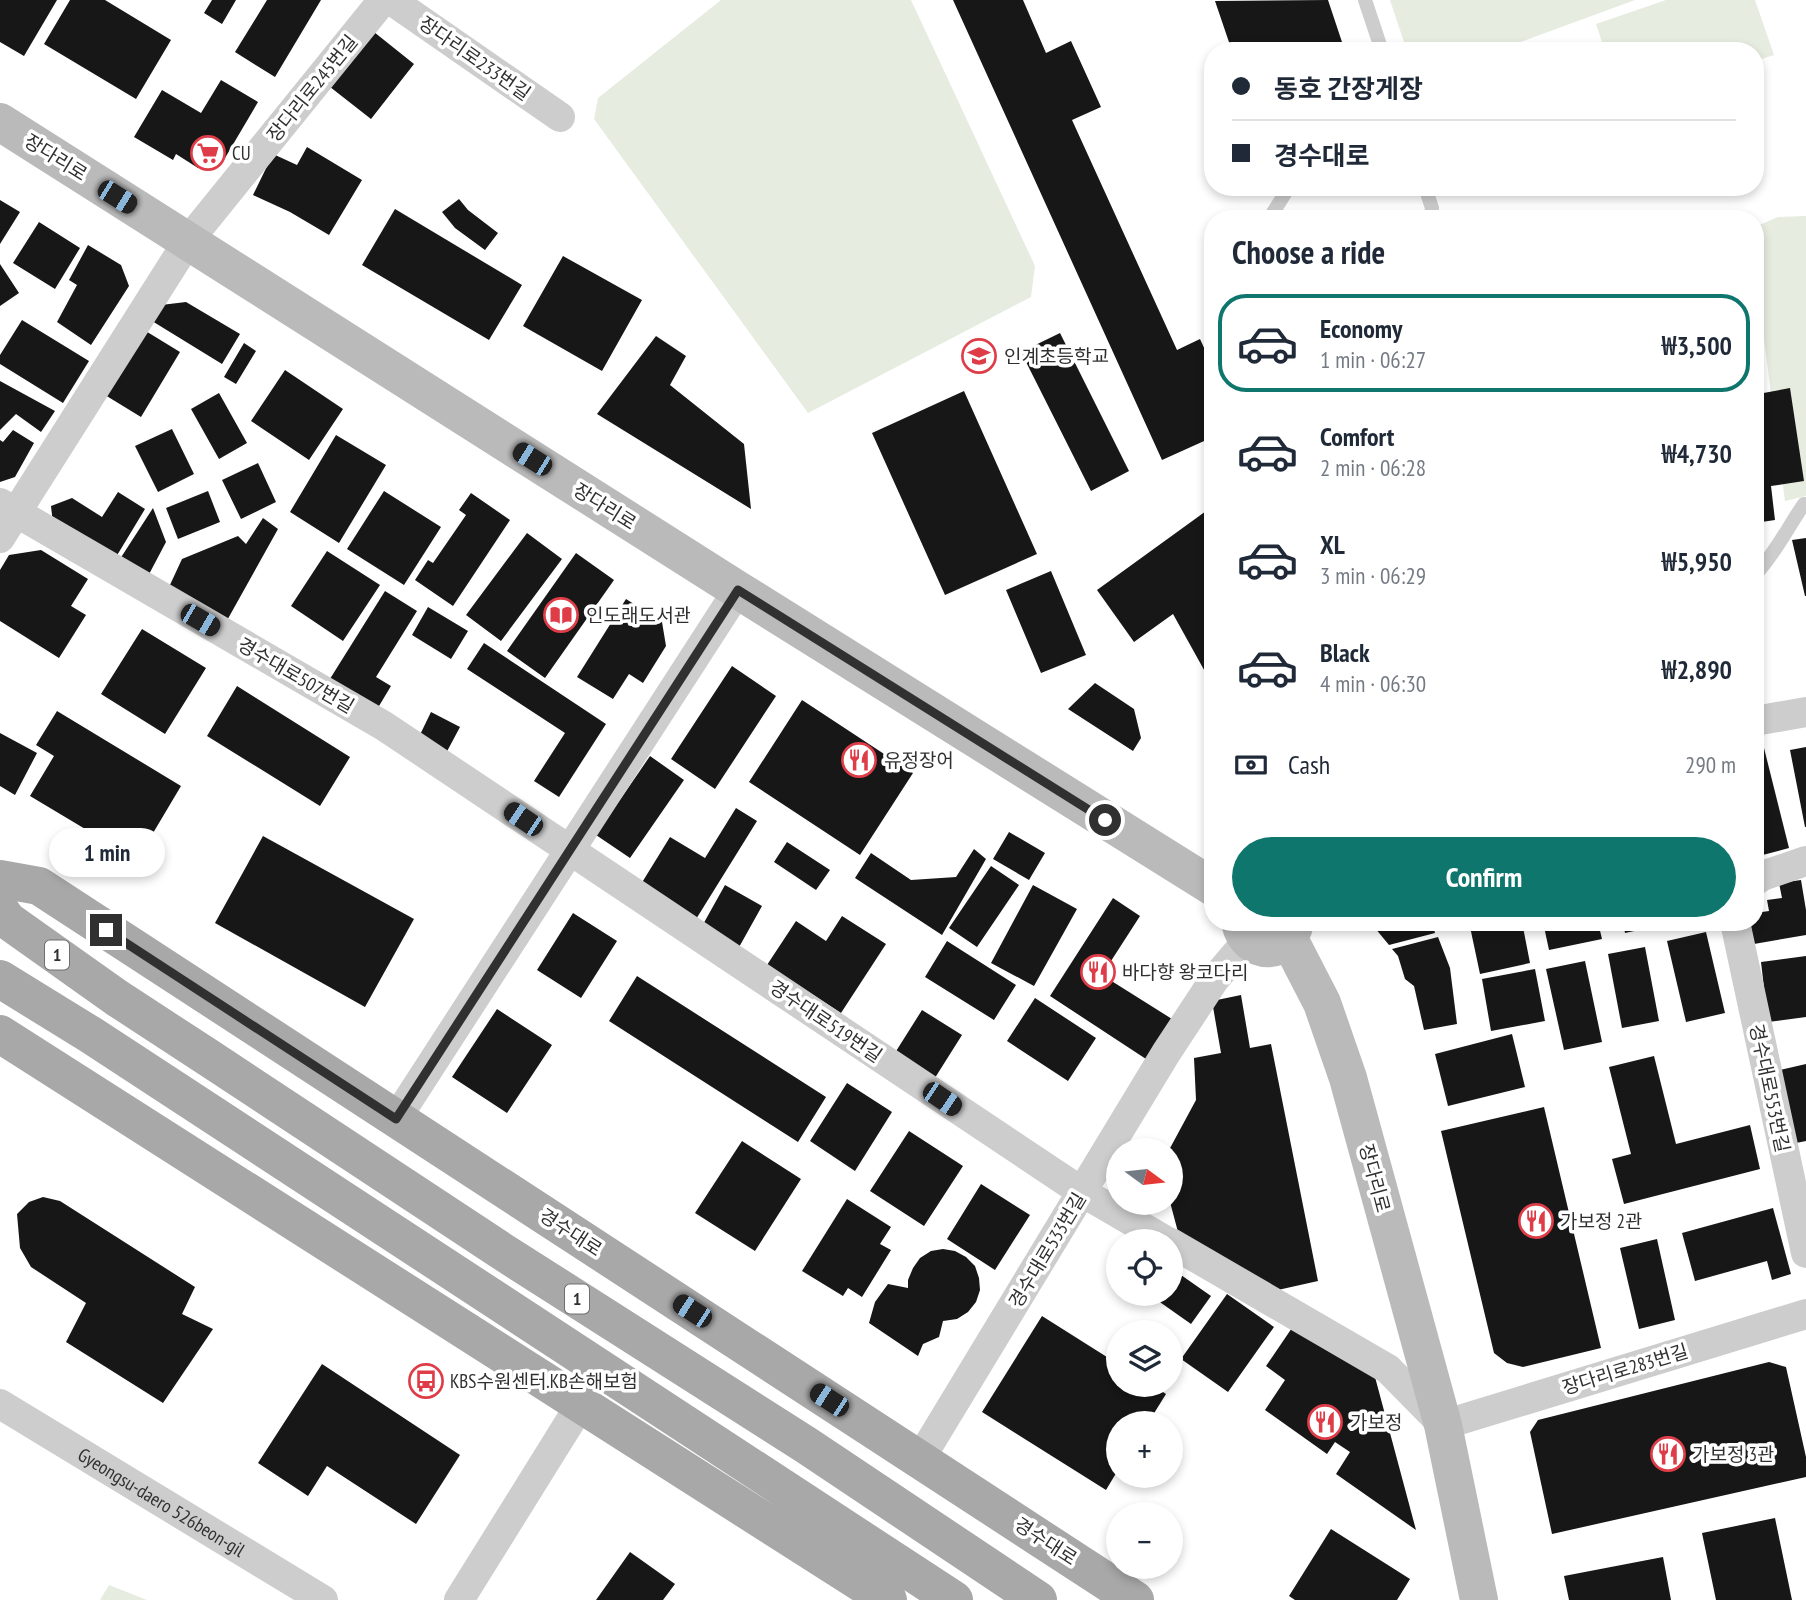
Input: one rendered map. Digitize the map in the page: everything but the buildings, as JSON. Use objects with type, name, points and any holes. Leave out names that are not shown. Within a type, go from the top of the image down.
[{"type":"main road","name":"경수대로","points":[[0,879],[39,886],[1135,1600]]},
{"type":"main road","name":"1","points":[[0,910],[7,920],[117,998],[1038,1600]]},
{"type":"main road","name":"1","points":[[0,979],[91,1035],[954,1600]]},
{"type":"main road","points":[[2,1041],[888,1600]]},
{"type":"street","name":"장다리로245번길","points":[[188,241],[383,0]]},
{"type":"street","name":"장다리로233번길","points":[[391,0],[560,117]]},
{"type":"street","name":"장다리로","points":[[0,122],[738,590],[1204,881]]},
{"type":"street","points":[[0,538],[8,508],[188,241]]},
{"type":"street","name":"경수대로507번길","points":[[8,508],[384,726],[570,850]]},
{"type":"street","points":[[396,1119],[738,590]]},
{"type":"street","points":[[1764,719],[1806,712]]},
{"type":"street","name":"경수대로519번길","points":[[570,850],[1082,1192]]},
{"type":"street","points":[[1764,875],[1806,861]]},
{"type":"street","points":[[1244,931],[1255,946],[1264,948],[1282,944],[1291,931]]},
{"type":"street","name":"경수대로533번길","points":[[920,1459],[1166,1053],[1244,931]]},
{"type":"street","name":"장다리로","points":[[1292,931],[1322,1003],[1348,1078],[1443,1425],[1479,1600]]},
{"type":"street","name":"경수대로553번길","points":[[1737,931],[1806,1253]]},
{"type":"street","points":[[1082,1192],[1145,1229]]},
{"type":"street","points":[[1183,1250],[1388,1369],[1443,1425]]},
{"type":"street","name":"장다리로283번길","points":[[1443,1425],[1806,1314]]},
{"type":"street","name":"Gyeongsu-daero 526beon-gil","points":[[0,1404],[323,1600]]},
{"type":"street","points":[[459,1600],[581,1405]]},
{"type":"lane","points":[[1365,0],[1379,42]]},
{"type":"lane","points":[[1764,564],[1806,504]]},
{"type":"shaded area","points":[[721,0],[911,0],[1035,266],[1031,297],[808,413],[594,119],[598,98]]},
{"type":"shaded area","points":[[1390,0],[1635,0],[1521,42],[1404,42]]},
{"type":"shaded area","points":[[1666,0],[1755,0],[1774,55],[1764,58],[1764,42],[1602,42],[1596,24]]},
{"type":"shaded area","points":[[1806,216],[1806,496],[1785,501],[1764,339],[1764,223],[1778,217]]},
{"type":"shaded area","points":[[109,1585],[147,1600],[100,1600]]},
{"type":"place","name":"CU","points":[[208,153]]},
{"type":"place","name":"인계초등학교","points":[[979,356]]},
{"type":"place","name":"인도래도서관","points":[[561,615]]},
{"type":"place","name":"유정장어","points":[[859,760]]},
{"type":"place","name":"바다향 왕코다리","points":[[1098,972]]},
{"type":"place","name":"가보정 2관","points":[[1536,1221]]},
{"type":"place","name":"KBS수원센터.KB손해보험","points":[[426,1381]]},
{"type":"place","name":"가보정","points":[[1325,1422]]},
{"type":"place","name":"가보정 3관","points":[[1668,1454]]},
{"type":"route","points":[[106,930],[396,1119],[738,590],[1105,820]]}]
